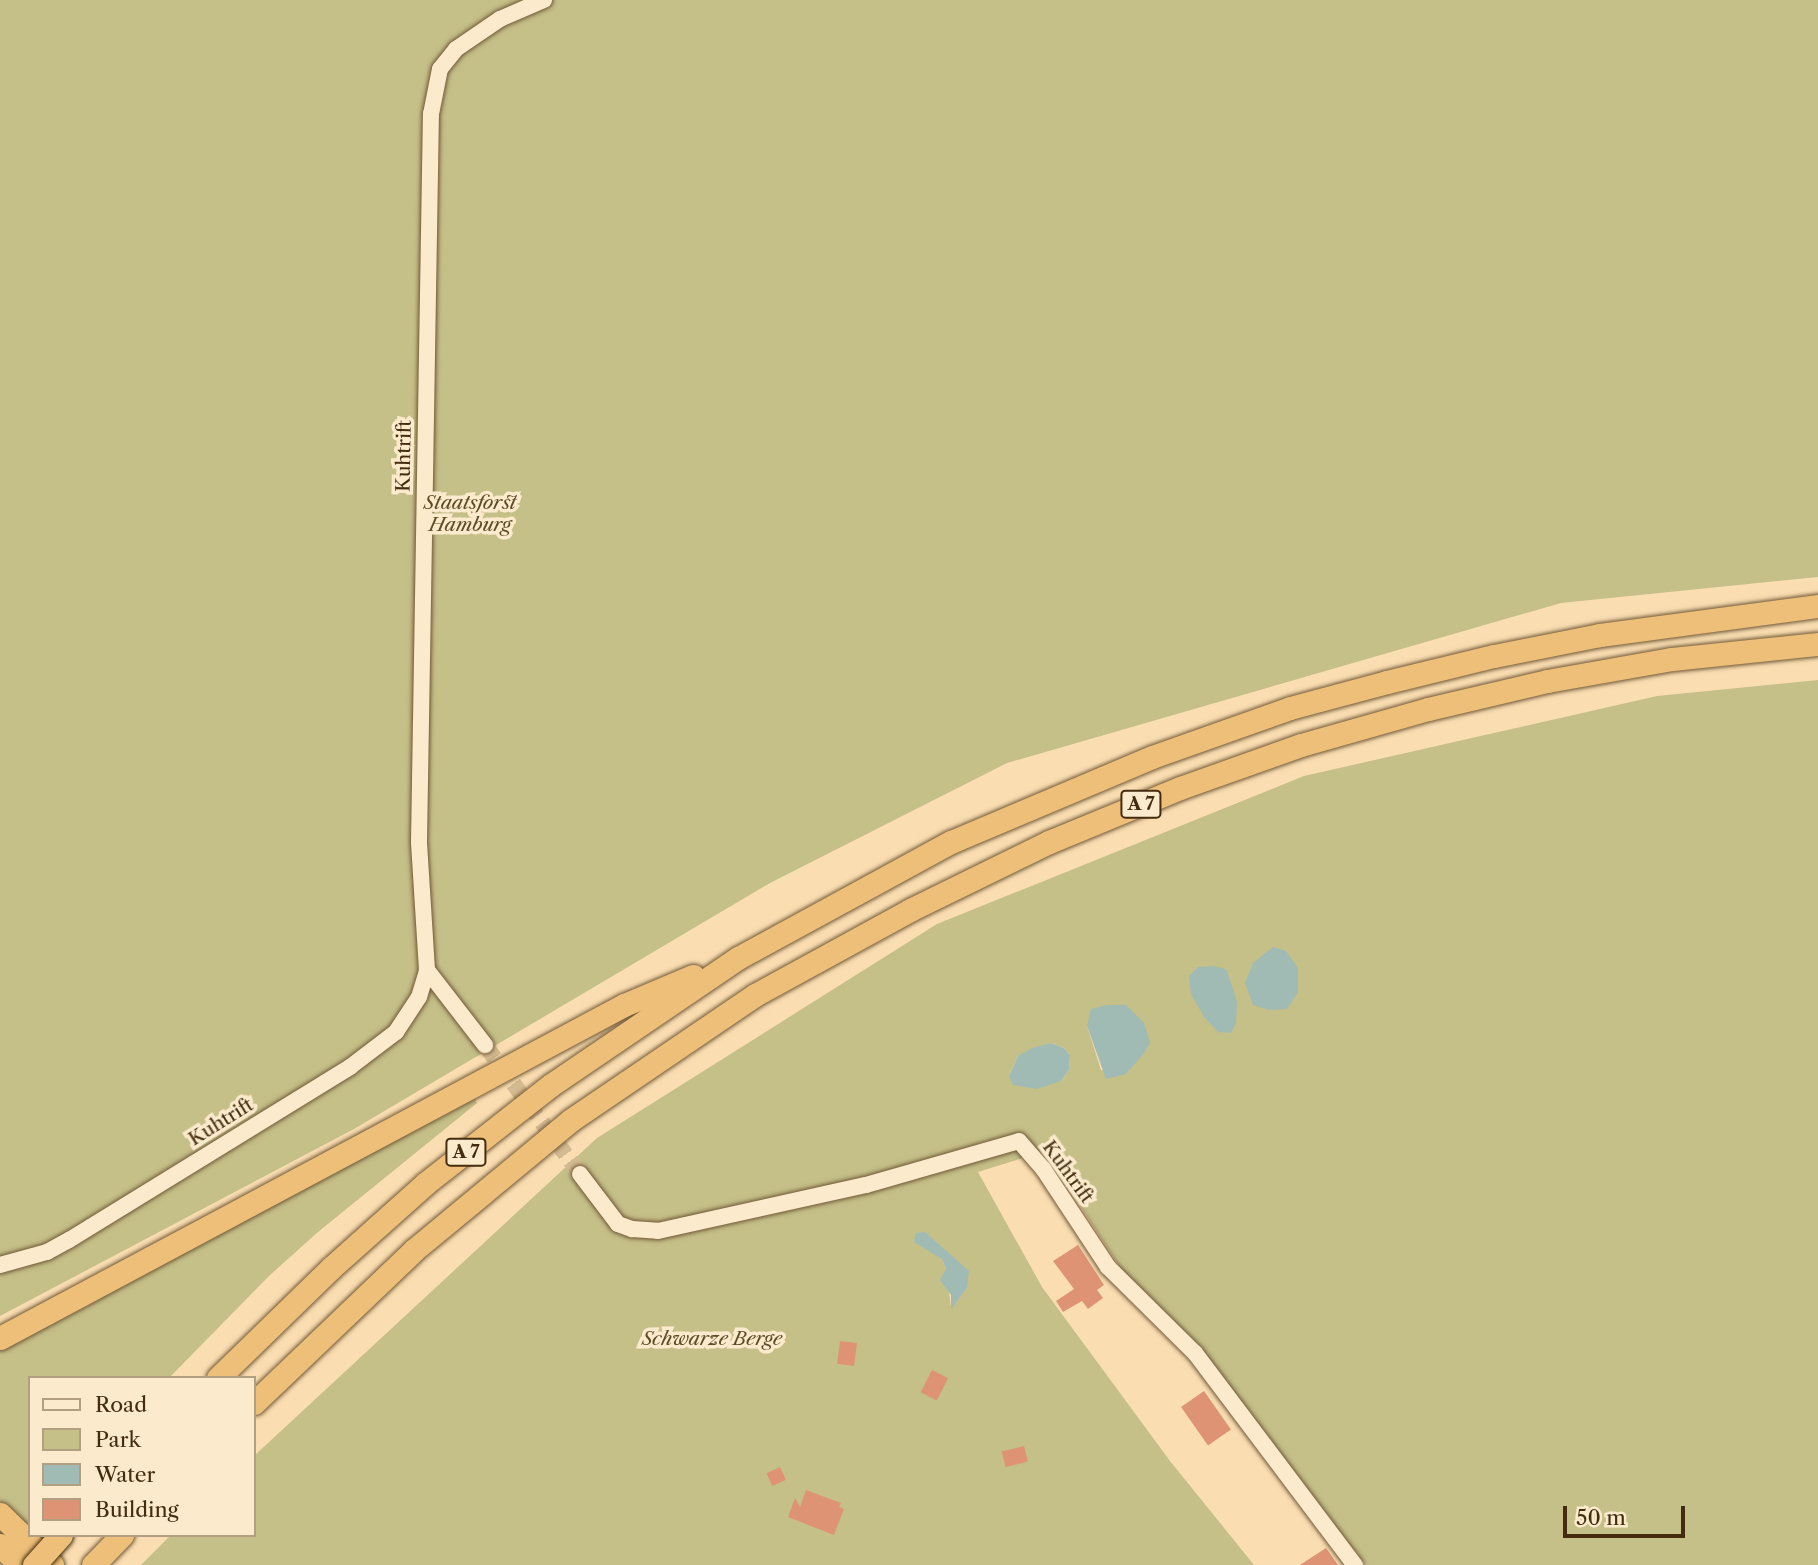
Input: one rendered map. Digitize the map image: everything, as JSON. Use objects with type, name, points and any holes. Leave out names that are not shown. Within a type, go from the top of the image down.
[{"type":"highway","name":"A 7","points":[[220,1376],[331,1268],[426,1183],[551,1085],[738,957],[951,842],[1152,757],[1290,708],[1494,656],[1673,623],[1818,606]]},
{"type":"highway","name":"A 7","points":[[256,1401],[414,1250],[571,1120],[755,995],[910,910],[1049,842],[1180,788],[1289,750],[1428,709],[1547,681],[1672,659],[1818,644]]},
{"type":"highway","points":[[0,1338],[624,1005],[738,957]]},
{"type":"highway","points":[[0,1514],[52,1565]]},
{"type":"highway","points":[[34,1565],[59,1537]]},
{"type":"highway","points":[[0,1545],[20,1565]]},
{"type":"street","name":"Kuhtrift","points":[[0,1265],[47,1252],[88,1229],[378,1048],[409,1016],[427,970],[419,842],[431,114],[440,69],[456,49],[499,19],[544,0]]},
{"type":"street","points":[[427,970],[485,1045]]},
{"type":"street","name":"Kuhtrift","points":[[580,1174],[618,1223],[632,1229],[658,1231],[866,1185],[1019,1141],[1044,1170],[1108,1267],[1195,1353],[1355,1565]]},
{"type":"green space","name":"Staatsforst Hamburg","points":[[0,0],[1818,0],[1818,577],[1561,603],[1007,763],[770,883],[354,1129],[0,1316]]},
{"type":"green space","name":"Schwarze Berge","points":[[1818,680],[1818,1565],[1366,1565],[1190,1339],[1127,1278],[1045,1151],[978,1172],[1042,1287],[1170,1461],[1254,1565],[141,1565],[169,1537],[256,1537],[256,1454],[597,1138],[937,924],[1304,776],[1657,696]],"holes":[[[1087,1026],[1126,1074],[1101,1070]],[[1051,1043],[1064,1048],[1070,1055],[1069,1070],[1061,1081],[1009,1076],[1018,1056]],[[942,1259],[967,1288],[951,1307],[946,1269]]]},
{"type":"green space","points":[[475,1099],[477,1103],[318,1232],[270,1275],[171,1376],[28,1376],[28,1525],[0,1502],[0,1348]]},
{"type":"water","points":[[1273,947],[1286,951],[1298,968],[1298,992],[1287,1009],[1269,1010],[1253,1005],[1245,983],[1253,963]]},
{"type":"water","points":[[1198,967],[1226,969],[1237,1001],[1236,1023],[1231,1033],[1218,1032],[1204,1017],[1191,994],[1189,976]]},
{"type":"water","points":[[1107,1005],[1126,1005],[1144,1023],[1150,1042],[1126,1074],[1106,1079],[1087,1026],[1091,1009]]},
{"type":"water","points":[[1051,1043],[1064,1048],[1070,1055],[1069,1070],[1061,1081],[1037,1089],[1013,1085],[1009,1076],[1018,1056],[1032,1048]]},
{"type":"water","points":[[925,1232],[969,1271],[967,1288],[951,1309],[951,1295],[940,1280],[946,1269],[942,1259],[914,1242],[916,1233]]},
{"type":"building","points":[[1078,1245],[1104,1285],[1097,1290],[1103,1298],[1088,1309],[1082,1301],[1063,1312],[1056,1301],[1074,1289],[1053,1261]]},
{"type":"building","points":[[840,1341],[857,1343],[854,1366],[837,1364]]},
{"type":"building","points":[[932,1370],[948,1378],[937,1400],[921,1392]]},
{"type":"building","points":[[1204,1391],[1231,1430],[1208,1446],[1181,1407]]},
{"type":"building","points":[[1024,1446],[1028,1462],[1006,1467],[1002,1452]]},
{"type":"building","points":[[780,1467],[786,1480],[772,1486],[766,1473]]},
{"type":"building","points":[[806,1490],[841,1503],[839,1507],[844,1509],[834,1535],[788,1517],[795,1498],[800,1507]]},
{"type":"building","points":[[1326,1548],[1338,1565],[1300,1565]]},
{"type":"tunnel","points":[[485,1045],[580,1174]]}]
